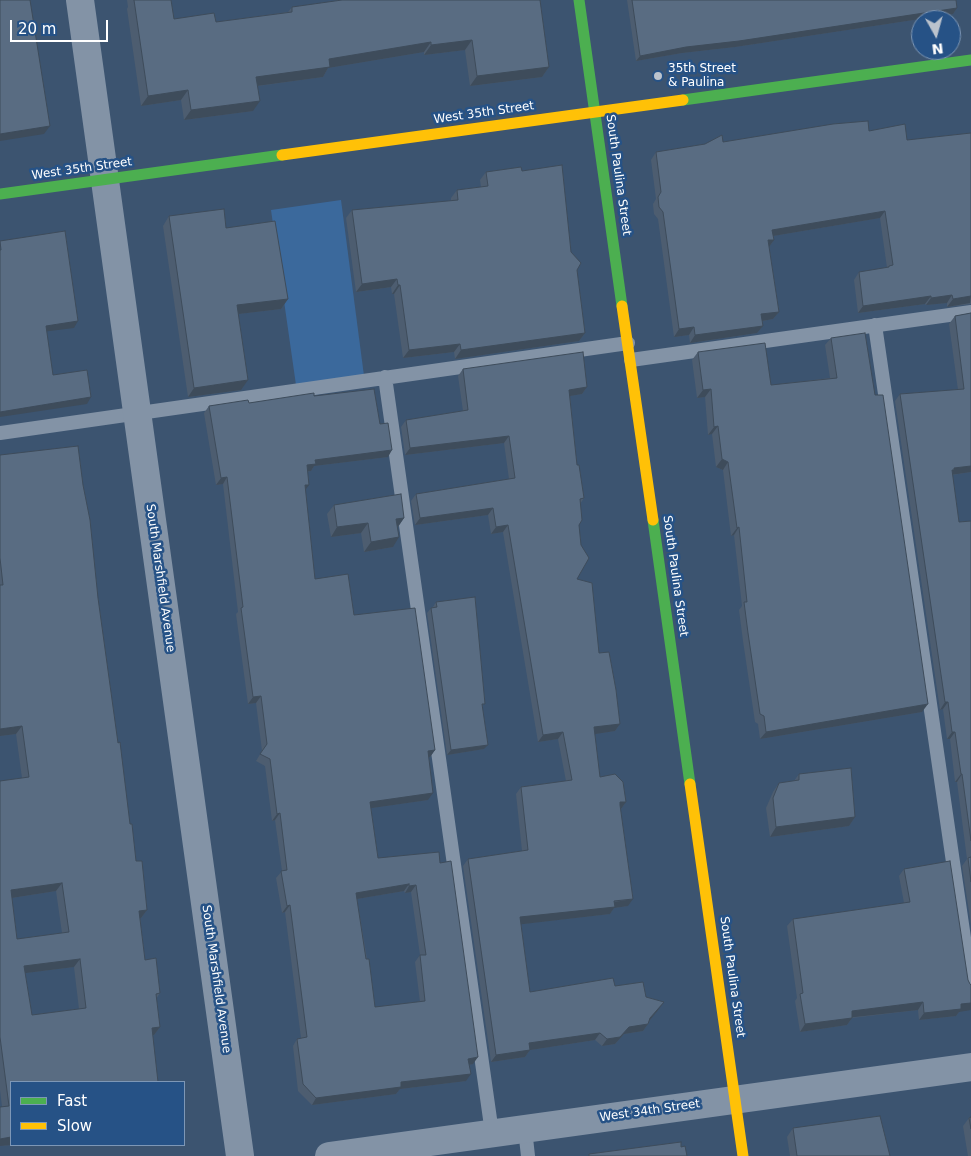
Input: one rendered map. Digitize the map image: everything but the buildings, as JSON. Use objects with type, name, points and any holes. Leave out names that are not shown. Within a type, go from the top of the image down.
[{"type":"street","name":"South Marshfield Avenue","points":[[80,0],[240,1156]]},
{"type":"street","name":"South Paulina Street","points":[[579,0],[743,1156]]},
{"type":"street","name":"West 35th Street","points":[[0,194],[971,60]]},
{"type":"street","name":"West 34th Street","points":[[330,1156],[971,1067]]},
{"type":"lane","points":[[631,360],[971,312]]},
{"type":"lane","points":[[875,325],[971,986]]},
{"type":"lane","points":[[0,433],[628,342]]},
{"type":"lane","points":[[385,377],[492,1134]]},
{"type":"lane","points":[[525,1129],[528,1156]]},
{"type":"shaded area","points":[[341,200],[364,376],[296,385],[271,210]]},
{"type":"traffic: fast","points":[[579,0],[622,306]]},
{"type":"traffic: fast","points":[[683,100],[971,60]]},
{"type":"traffic: fast","points":[[0,194],[282,155]]},
{"type":"traffic: fast","points":[[653,520],[690,784]]},
{"type":"traffic: slow","points":[[282,155],[683,100]]},
{"type":"traffic: slow","points":[[622,306],[653,520]]},
{"type":"traffic: slow","points":[[690,784],[743,1156]]},
{"type":"place","name":"35th Street & Paulina","points":[[658,76]]}]
